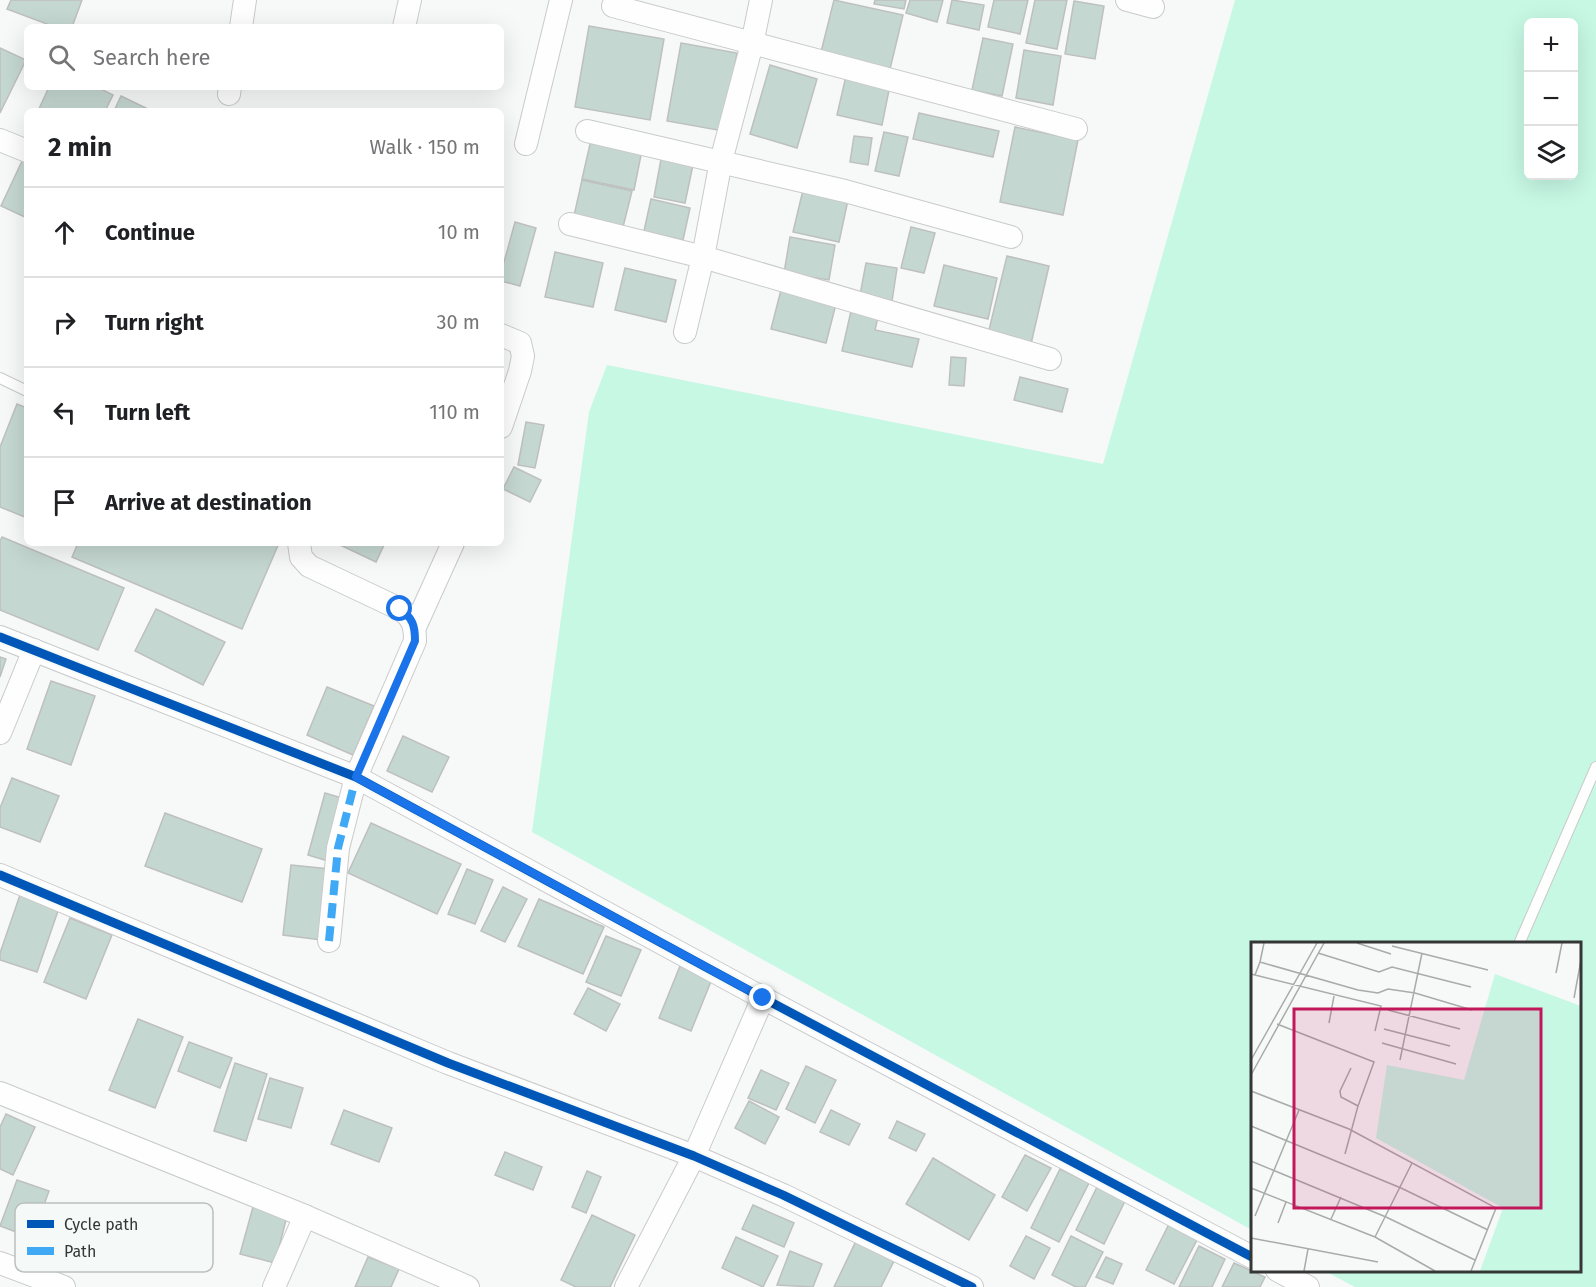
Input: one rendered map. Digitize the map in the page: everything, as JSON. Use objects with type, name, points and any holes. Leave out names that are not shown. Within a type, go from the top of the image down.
[{"type":"street","points":[[242,24],[246,0]]},
{"type":"street","points":[[405,24],[411,0]]},
{"type":"street","points":[[526,144],[561,0]]},
{"type":"street","points":[[685,332],[703,256],[721,161],[752,44],[761,0]]},
{"type":"street","points":[[1127,0],[1153,8]]},
{"type":"street","points":[[613,6],[1076,129]]},
{"type":"street","points":[[587,130],[845,191],[1011,237]]},
{"type":"street","points":[[0,140],[24,149]]},
{"type":"street","points":[[570,224],[703,256],[1050,359]]},
{"type":"street","points":[[504,336],[520,343],[523,356],[504,418]]},
{"type":"street","points":[[300,546],[302,556],[309,566],[400,609],[410,615],[415,627],[415,641],[356,777],[338,848],[329,940]]},
{"type":"street","points":[[415,627],[452,546]]},
{"type":"street","points":[[0,637],[356,777],[763,998],[1251,1256]]},
{"type":"street","points":[[0,733],[34,650]]},
{"type":"street","points":[[0,875],[448,1063],[694,1156],[783,1195],[972,1287]]},
{"type":"street","points":[[627,1287],[694,1156],[763,998]]},
{"type":"street","points":[[0,1093],[305,1216],[468,1287]]},
{"type":"street","points":[[273,1287],[305,1216]]},
{"type":"street","points":[[0,1263],[15,1269]]},
{"type":"street","points":[[24,1272],[64,1287]]},
{"type":"street","points":[[1281,1272],[1308,1287]]},
{"type":"lane","points":[[0,378],[24,389]]},
{"type":"lane","points":[[1520,942],[1596,767]]},
{"type":"green space","points":[[1235,0],[1596,0],[1596,1287],[1355,1287],[1327,1272],[1581,1272],[1581,942],[1251,942],[1251,1229],[532,832],[589,412],[607,365],[1103,464]]},
{"type":"building","points":[[11,0],[82,0],[73,24],[47,24],[7,9]]},
{"type":"building","points":[[834,0],[903,15],[890,69],[821,52]]},
{"type":"building","points":[[875,0],[906,0],[904,9],[874,4]]},
{"type":"building","points":[[910,0],[943,0],[937,22],[906,13]]},
{"type":"building","points":[[952,0],[984,5],[979,30],[947,23]]},
{"type":"building","points":[[994,0],[1028,0],[1020,34],[988,27]]},
{"type":"building","points":[[1035,0],[1067,0],[1057,49],[1026,43]]},
{"type":"building","points":[[1074,1],[1104,6],[1095,59],[1065,54]]},
{"type":"building","points":[[589,26],[664,39],[650,120],[575,107]]},
{"type":"building","points":[[983,38],[1013,44],[1002,96],[972,90]]},
{"type":"building","points":[[681,43],[737,53],[723,131],[667,121]]},
{"type":"building","points":[[0,48],[24,59],[24,64],[0,113]]},
{"type":"building","points":[[1024,50],[1061,56],[1053,105],[1016,98]]},
{"type":"building","points":[[770,65],[817,79],[797,148],[750,134]]},
{"type":"building","points":[[846,76],[890,85],[882,125],[837,115]]},
{"type":"building","points":[[48,90],[103,90],[113,95],[106,108],[39,108]]},
{"type":"building","points":[[121,96],[146,108],[115,108]]},
{"type":"building","points":[[919,113],[999,131],[993,157],[913,139]]},
{"type":"building","points":[[1015,127],[1078,140],[1063,215],[1000,202]]},
{"type":"building","points":[[884,132],[908,137],[899,176],[875,171]]},
{"type":"building","points":[[854,136],[872,138],[868,165],[850,162]]},
{"type":"building","points":[[591,140],[642,150],[634,190],[582,179]]},
{"type":"building","points":[[662,154],[694,160],[685,203],[654,197]]},
{"type":"building","points":[[24,157],[24,217],[1,206]]},
{"type":"building","points":[[582,180],[632,191],[623,227],[574,216]]},
{"type":"building","points":[[803,190],[848,200],[839,242],[793,232]]},
{"type":"building","points":[[651,199],[690,208],[683,240],[644,231]]},
{"type":"building","points":[[515,222],[536,228],[520,286],[504,282],[504,262]]},
{"type":"building","points":[[911,227],[935,233],[924,273],[901,268]]},
{"type":"building","points":[[790,237],[835,245],[829,280],[784,273]]},
{"type":"building","points":[[555,252],[603,263],[593,307],[545,297]]},
{"type":"building","points":[[1007,256],[1049,266],[1031,344],[988,334]]},
{"type":"building","points":[[866,263],[897,268],[892,301],[860,295]]},
{"type":"building","points":[[944,265],[997,278],[988,319],[934,306]]},
{"type":"building","points":[[625,268],[676,280],[666,322],[615,310]]},
{"type":"building","points":[[781,290],[836,304],[826,343],[771,329]]},
{"type":"building","points":[[851,311],[878,317],[875,330],[919,339],[912,367],[842,351]]},
{"type":"building","points":[[951,357],[966,358],[964,386],[949,385]]},
{"type":"building","points":[[1020,377],[1068,389],[1062,412],[1014,400]]},
{"type":"building","points":[[17,404],[24,407],[24,517],[0,507],[0,447]]},
{"type":"building","points":[[526,422],[544,425],[535,468],[518,465]]},
{"type":"building","points":[[514,467],[541,480],[530,502],[504,489]]},
{"type":"building","points":[[2,537],[124,588],[98,650],[0,610],[0,541]]},
{"type":"building","points":[[77,546],[278,546],[242,629],[72,557]]},
{"type":"building","points":[[342,546],[384,546],[376,562]]},
{"type":"building","points":[[156,609],[225,642],[203,685],[135,651]]},
{"type":"building","points":[[0,657],[6,659],[0,677]]},
{"type":"building","points":[[51,681],[95,696],[71,765],[27,749]]},
{"type":"building","points":[[327,687],[374,706],[353,755],[307,735]]},
{"type":"building","points":[[403,736],[449,757],[432,792],[387,771]]},
{"type":"building","points":[[12,778],[59,796],[40,842],[0,827],[0,808]]},
{"type":"building","points":[[325,793],[345,799],[328,861],[308,855]]},
{"type":"building","points":[[165,813],[262,849],[242,902],[145,866]]},
{"type":"building","points":[[371,823],[461,864],[437,914],[348,873]]},
{"type":"building","points":[[291,865],[330,869],[321,940],[283,935]]},
{"type":"building","points":[[467,869],[493,880],[475,924],[448,914]]},
{"type":"building","points":[[503,887],[527,899],[505,942],[481,931]]},
{"type":"building","points":[[20,895],[59,908],[37,972],[0,960],[0,953]]},
{"type":"building","points":[[539,899],[604,927],[583,974],[518,946]]},
{"type":"building","points":[[70,918],[112,935],[86,999],[44,982]]},
{"type":"building","points":[[606,936],[641,950],[621,996],[586,982]]},
{"type":"building","points":[[680,966],[712,979],[691,1031],[659,1018]]},
{"type":"building","points":[[588,988],[620,1004],[606,1031],[574,1014]]},
{"type":"building","points":[[138,1019],[183,1037],[155,1108],[109,1090]]},
{"type":"building","points":[[189,1042],[232,1058],[220,1088],[178,1071]]},
{"type":"building","points":[[235,1063],[267,1074],[246,1141],[214,1131]]},
{"type":"building","points":[[806,1066],[836,1080],[815,1123],[786,1109]]},
{"type":"building","points":[[761,1070],[789,1083],[776,1110],[748,1098]]},
{"type":"building","points":[[270,1078],[303,1088],[291,1128],[258,1119]]},
{"type":"building","points":[[749,1101],[779,1117],[765,1144],[735,1128]]},
{"type":"building","points":[[344,1110],[392,1128],[379,1162],[331,1144]]},
{"type":"building","points":[[831,1110],[860,1124],[849,1145],[820,1132]]},
{"type":"building","points":[[6,1114],[35,1127],[13,1175],[0,1169],[0,1127]]},
{"type":"building","points":[[897,1121],[925,1134],[916,1151],[889,1138]]},
{"type":"building","points":[[505,1152],[542,1167],[533,1190],[495,1175]]},
{"type":"building","points":[[1025,1155],[1051,1168],[1027,1211],[1002,1197]]},
{"type":"building","points":[[933,1158],[995,1195],[969,1240],[906,1204]]},
{"type":"building","points":[[1060,1169],[1089,1183],[1059,1242],[1031,1228]]},
{"type":"building","points":[[587,1171],[601,1177],[586,1213],[572,1207]]},
{"type":"building","points":[[17,1180],[49,1191],[45,1203],[15,1203],[15,1232],[0,1226]]},
{"type":"building","points":[[1097,1187],[1125,1201],[1104,1244],[1076,1230]]},
{"type":"building","points":[[753,1205],[794,1223],[784,1247],[742,1229]]},
{"type":"building","points":[[253,1207],[287,1216],[275,1263],[240,1254]]},
{"type":"building","points":[[592,1215],[635,1235],[610,1287],[576,1287],[561,1280]]},
{"type":"building","points":[[1169,1224],[1198,1238],[1174,1284],[1146,1270]]},
{"type":"building","points":[[1026,1236],[1050,1248],[1034,1279],[1010,1266]]},
{"type":"building","points":[[1071,1236],[1103,1252],[1085,1287],[1076,1287],[1052,1275]]},
{"type":"building","points":[[736,1237],[778,1256],[763,1287],[722,1268]]},
{"type":"building","points":[[856,1241],[895,1259],[881,1287],[834,1287]]},
{"type":"building","points":[[1199,1246],[1225,1259],[1212,1287],[1179,1287]]},
{"type":"building","points":[[790,1251],[822,1264],[813,1287],[777,1285]]},
{"type":"building","points":[[368,1257],[399,1269],[391,1287],[355,1287]]},
{"type":"building","points":[[1106,1257],[1122,1264],[1113,1284],[1096,1277]]},
{"type":"building","points":[[1234,1263],[1265,1277],[1260,1287],[1222,1287]]},
{"type":"marked path","points":[[329,941],[338,848],[356,777]]},
{"type":"cycle path","points":[[0,637],[356,777],[763,998],[1251,1256]]},
{"type":"cycle path","points":[[0,875],[448,1063],[694,1156],[783,1195],[972,1287]]},
{"type":"route","points":[[400,609],[410,615],[415,627],[415,641],[356,777],[763,998]]}]
